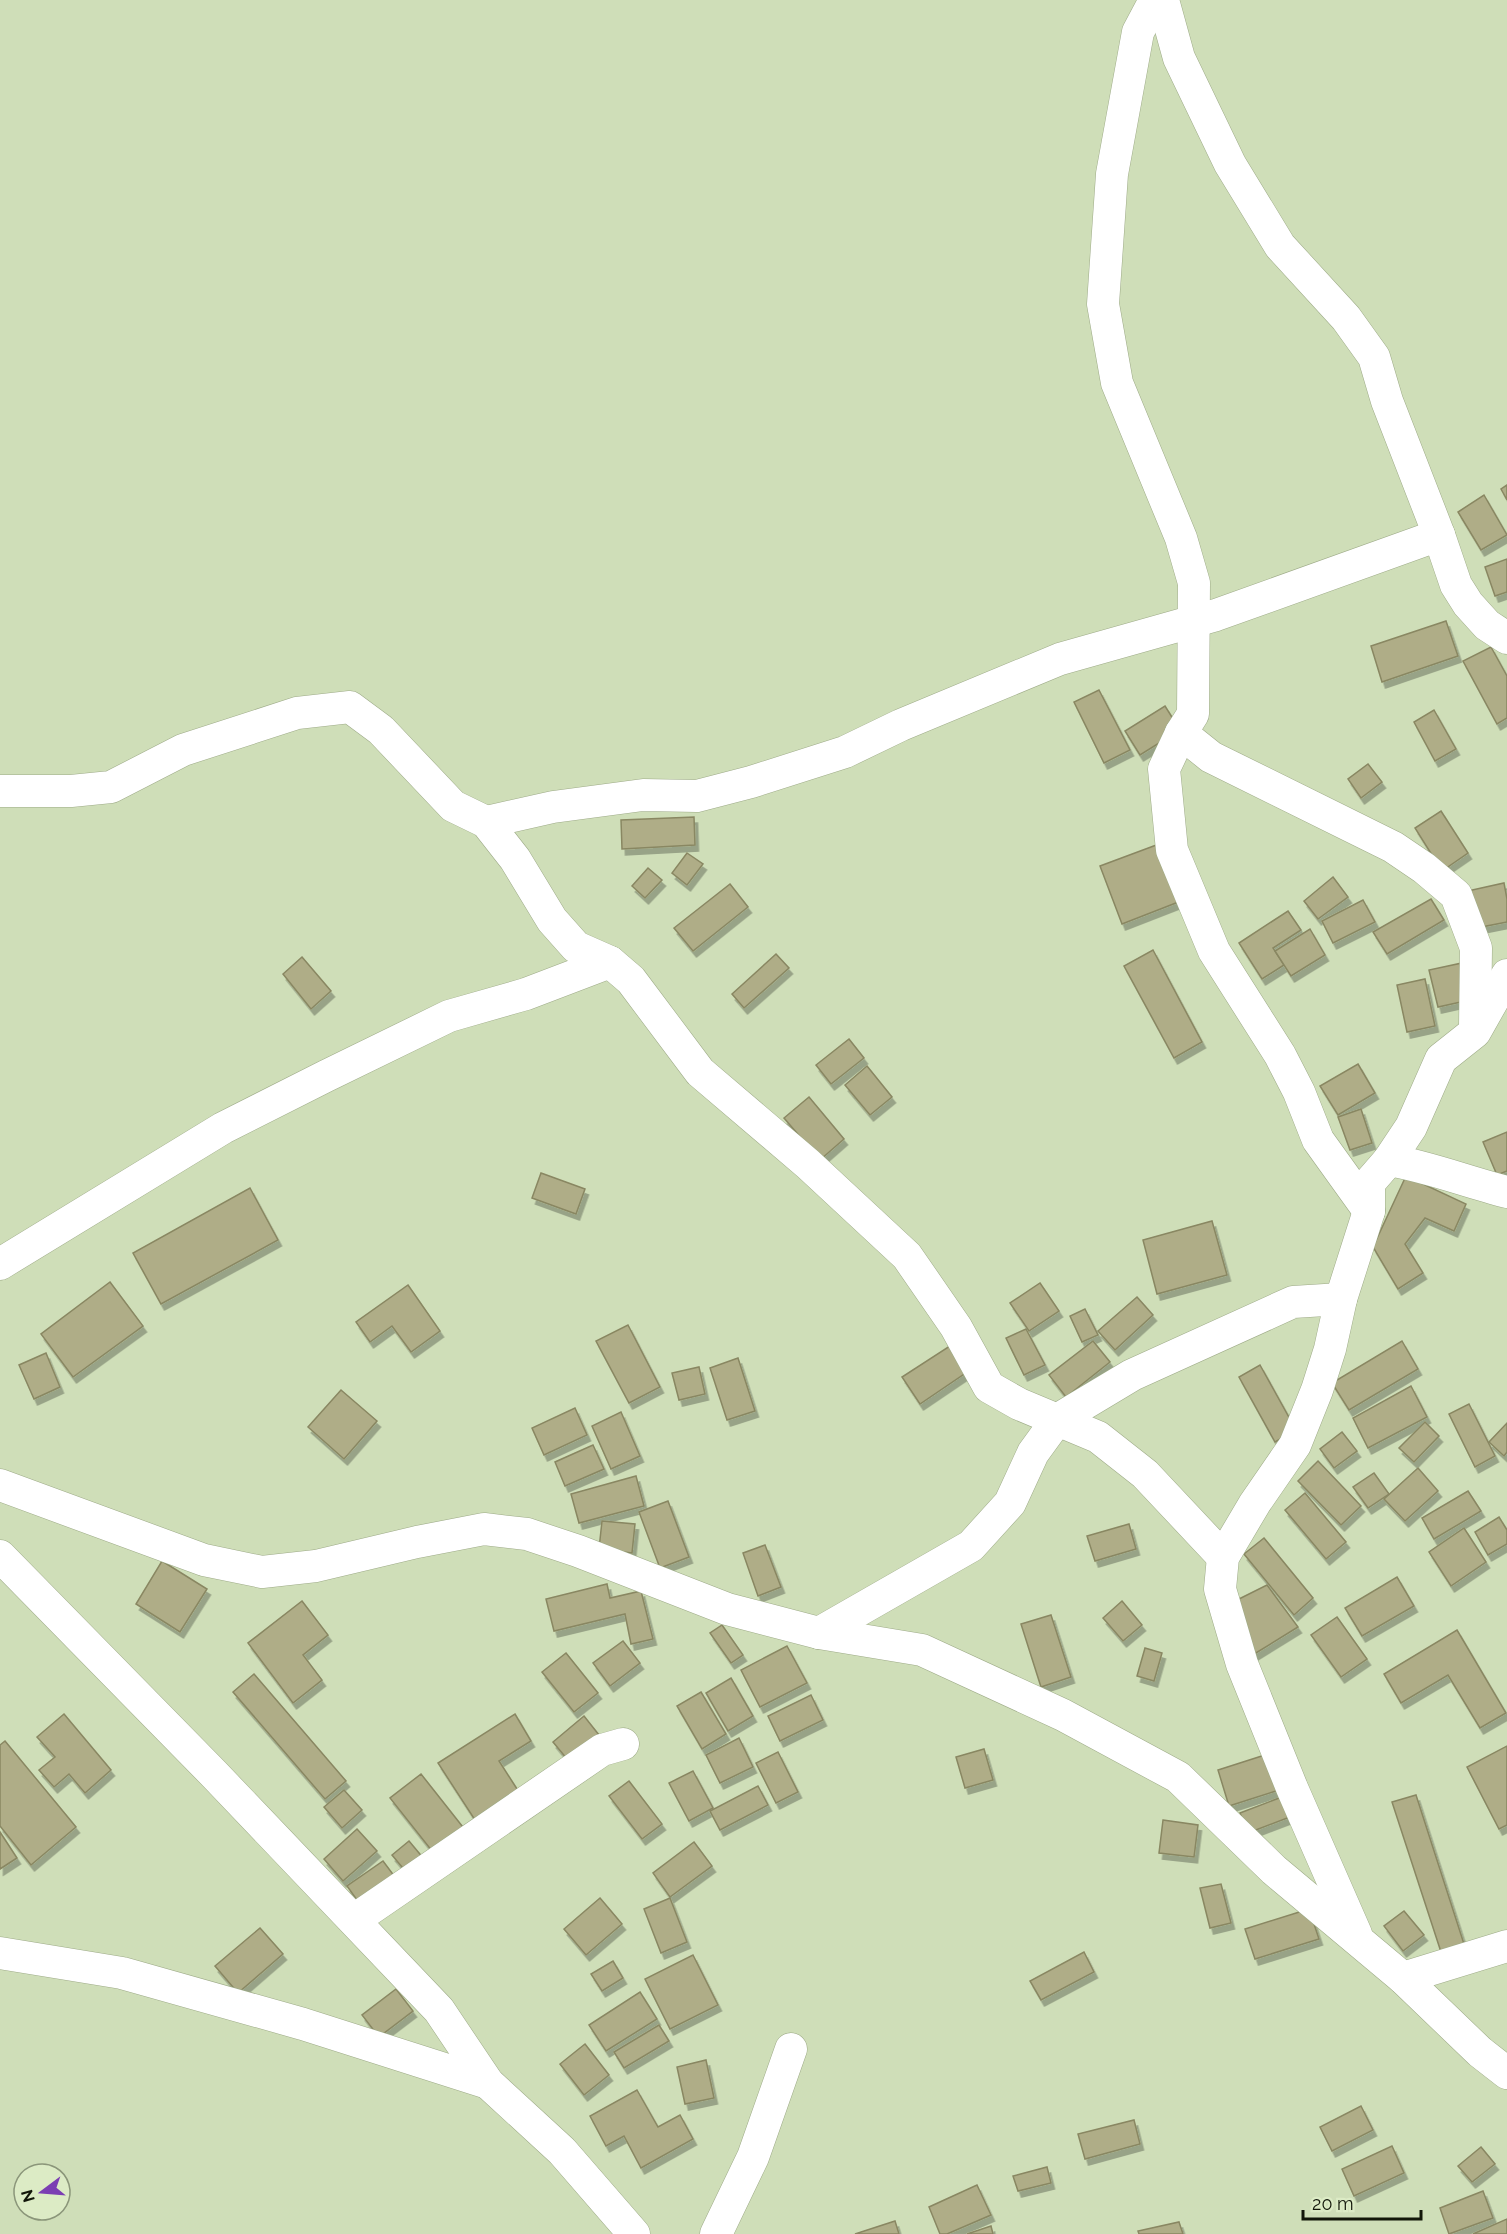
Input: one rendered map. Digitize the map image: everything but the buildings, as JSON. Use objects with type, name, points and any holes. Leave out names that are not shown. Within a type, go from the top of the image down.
[{"type":"street","points":[[1155,0],[1138,32],[1112,174],[1103,304],[1117,383],[1181,537],[1194,583],[1193,714],[1164,769],[1172,850],[1214,951],[1280,1054],[1299,1092],[1318,1140],[1369,1210]]},
{"type":"street","points":[[1163,0],[1179,58],[1230,164],[1280,246],[1346,318],[1374,357],[1387,401],[1456,585],[1486,625],[1507,638]]},
{"type":"street","points":[[486,822],[554,807],[643,795],[697,796],[751,782],[846,752],[901,725],[1060,659],[1194,622],[1439,535]]},
{"type":"street","points":[[0,791],[71,791],[111,787],[152,768],[183,750],[297,713],[350,707],[381,730],[453,806],[486,822],[514,859],[552,920],[576,947],[610,962],[631,980],[700,1072],[808,1164],[907,1256],[956,1327],[989,1387],[1019,1404],[1098,1437],[1145,1474],[1223,1557]]},
{"type":"street","points":[[1181,733],[1211,757],[1393,847],[1424,868],[1456,895],[1476,948],[1474,1032]]},
{"type":"street","points":[[0,1264],[223,1128],[326,1076],[449,1016],[526,994],[610,962]]},
{"type":"street","points":[[1359,1941],[1292,1788],[1242,1664],[1220,1589],[1223,1557],[1254,1503],[1295,1445],[1317,1390],[1330,1349],[1341,1299],[1369,1210],[1370,1183],[1411,1127],[1441,1059],[1474,1032],[1507,975]]},
{"type":"street","points":[[1389,1160],[1421,1166],[1476,1185],[1507,1192]]},
{"type":"street","points":[[819,1633],[971,1545],[1010,1503],[1033,1453],[1057,1420],[1132,1376],[1293,1302],[1341,1299]]},
{"type":"street","points":[[0,1485],[204,1560],[262,1572],[316,1566],[484,1529],[527,1534],[578,1551],[727,1609],[819,1633],[922,1650],[1063,1715],[1178,1777],[1274,1870],[1403,1978],[1480,2052],[1507,2073]]},
{"type":"street","points":[[0,1556],[214,1774],[439,2010],[488,2083],[562,2151],[634,2234]]},
{"type":"street","points":[[354,1920],[602,1750],[622,1744]]},
{"type":"street","points":[[1403,1978],[1507,1946]]},
{"type":"street","points":[[0,1953],[122,1972],[303,2024],[488,2083]]},
{"type":"street","points":[[716,2234],[753,2157],[791,2049]]}]
